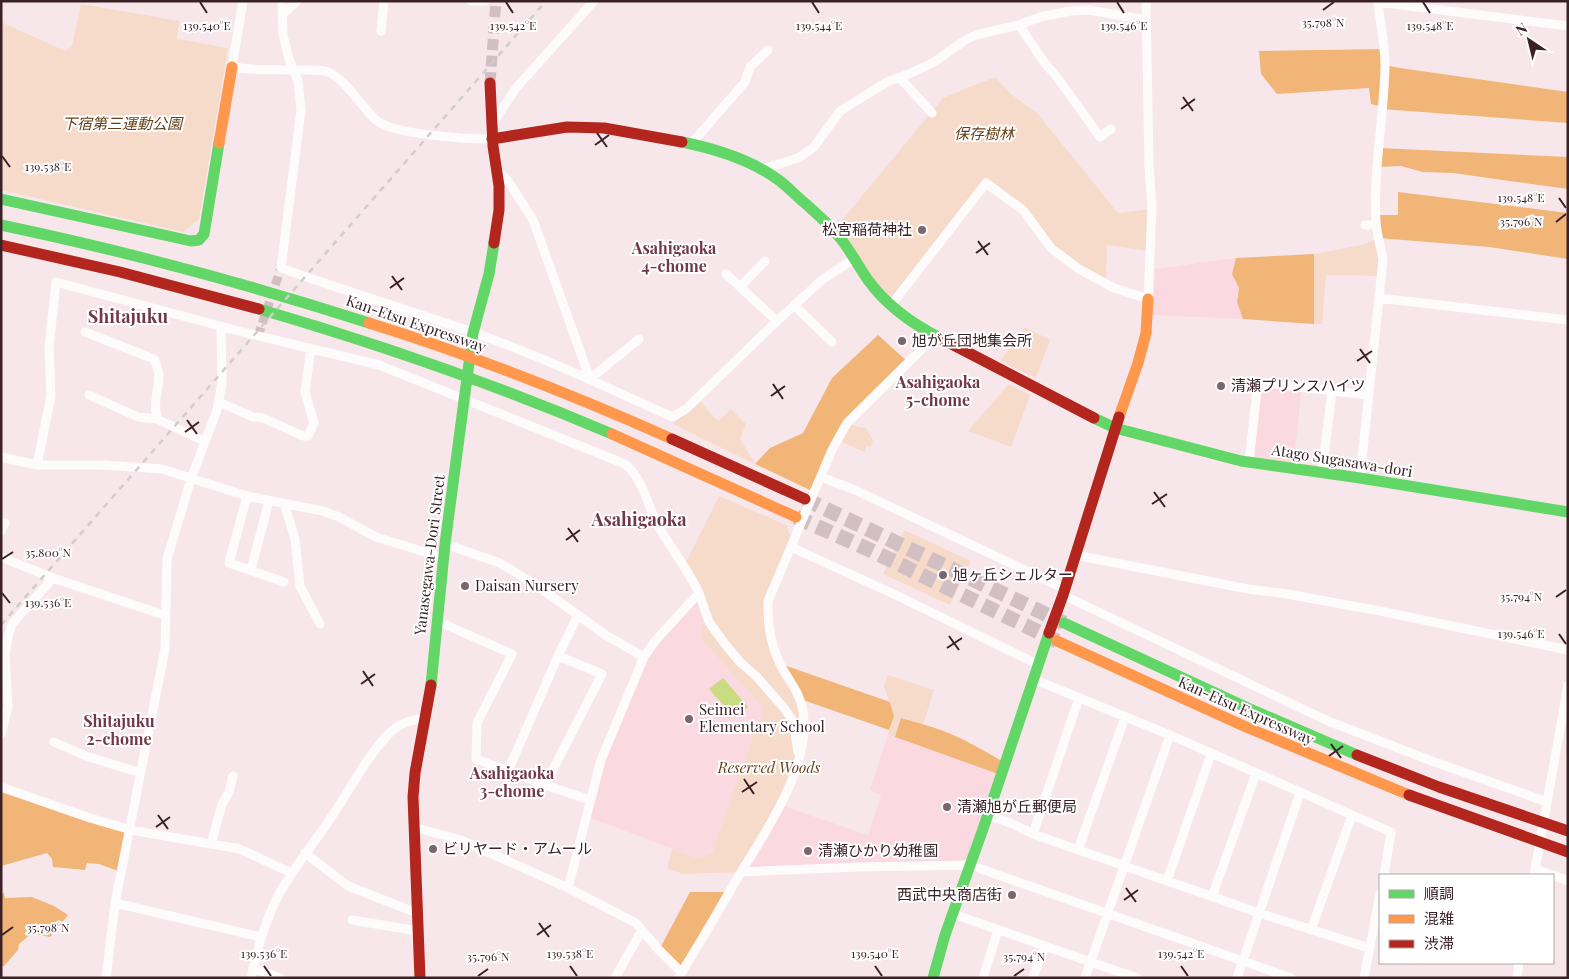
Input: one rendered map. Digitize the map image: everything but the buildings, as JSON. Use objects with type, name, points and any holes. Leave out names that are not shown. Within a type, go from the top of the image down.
[{"type":"main road","points":[[1,199],[191,241],[200,240],[204,234],[232,67]]},
{"type":"main road","name":"Yanasegawa-Dori Street","points":[[420,978],[412,798],[432,677],[445,544],[473,333],[489,274],[500,210],[499,186],[492,139],[493,123],[490,83]]},
{"type":"main road","name":"Atago Sugasawa-dori","points":[[492,139],[554,128],[587,126],[691,144],[735,157],[763,170],[780,181],[827,223],[841,239],[870,282],[892,304],[924,330],[1115,428],[1211,454],[1249,462],[1568,512]]},
{"type":"main road","name":"Kan-Etsu Expressway","points":[[1,225],[118,251],[243,284],[451,350],[557,390],[736,467],[805,499]]},
{"type":"main road","points":[[1,245],[236,302],[403,353],[562,413],[725,484],[796,518]]},
{"type":"main road","points":[[933,978],[1039,659],[1062,596],[1115,428],[1142,350],[1146,333],[1148,299]]},
{"type":"main road","name":"Kan-Etsu Expressway","points":[[1064,623],[1211,693],[1345,750],[1424,782],[1568,831]]},
{"type":"main road","name":"Kan-Etsu Expressway","points":[[1057,641],[1180,698],[1335,766],[1420,800],[1568,852]]},
{"type":"street","points":[[243,1],[232,67],[264,70],[326,71],[339,79],[376,120],[393,128],[466,139],[492,139]]},
{"type":"street","points":[[282,1],[283,36],[298,81],[301,110],[281,268],[473,333],[590,379],[672,417],[686,410],[823,279],[854,259]]},
{"type":"street","points":[[282,15],[298,1]]},
{"type":"street","points":[[382,31],[384,1]]},
{"type":"street","points":[[471,1],[485,1]]},
{"type":"street","points":[[493,123],[516,88],[594,1]]},
{"type":"street","points":[[892,304],[986,183],[1023,210],[1051,248],[1079,269],[1114,288],[1148,299],[1152,206],[1149,166],[1146,1]]},
{"type":"street","points":[[1360,478],[1383,260],[1376,225],[1377,167],[1380,148],[1385,65],[1378,2],[1568,26]]},
{"type":"street","points":[[763,170],[798,158],[814,147],[840,111],[887,82],[934,62],[967,39],[976,35],[1019,25],[1040,17],[1070,11],[1089,10],[1146,20]]},
{"type":"street","points":[[1019,25],[1100,137],[1111,129]]},
{"type":"street","points":[[691,144],[745,82],[750,67],[768,50]]},
{"type":"street","points":[[900,78],[932,113]]},
{"type":"street","points":[[496,167],[508,181],[533,220],[590,379]]},
{"type":"street","points":[[1365,225],[1376,225]]},
{"type":"street","points":[[740,287],[766,261]]},
{"type":"street","points":[[726,274],[777,321]]},
{"type":"street","points":[[37,465],[51,396],[49,347],[56,282],[221,326],[379,365],[625,464],[630,468],[641,487],[659,528],[690,575],[709,622],[725,644],[784,708],[793,721],[799,756]]},
{"type":"street","points":[[1379,298],[1568,320]]},
{"type":"street","points":[[794,305],[832,342]]},
{"type":"street","points":[[106,978],[115,903],[131,830],[165,649],[164,615],[167,559],[191,479],[219,402],[222,383],[221,326]]},
{"type":"street","points":[[85,332],[154,359],[158,368],[159,383],[156,399],[157,419]]},
{"type":"street","points":[[413,827],[462,840],[568,888],[636,923],[680,975],[765,835],[783,799],[799,756],[804,733],[803,712],[800,699],[781,664],[771,640],[767,620],[768,601],[815,490],[847,423],[935,336]]},
{"type":"street","points":[[590,379],[639,339]]},
{"type":"street","points":[[219,402],[253,417],[263,418],[302,436],[308,436],[314,423],[304,392],[311,348]]},
{"type":"street","points":[[1249,462],[1258,382],[1368,394]]},
{"type":"street","points":[[1322,472],[1332,390]]},
{"type":"street","points":[[89,395],[138,417],[157,419],[204,441]]},
{"type":"street","points":[[1,458],[37,465],[103,465],[162,469],[247,496],[323,511],[339,517],[376,537],[444,558]]},
{"type":"street","points":[[821,477],[855,490],[1062,596],[1328,721],[1546,805]]},
{"type":"street","points":[[247,496],[229,563],[284,582]]},
{"type":"street","points":[[251,570],[270,501]]},
{"type":"street","points":[[284,503],[295,539],[300,586],[320,624]]},
{"type":"street","points":[[445,544],[500,562],[607,636],[644,657]]},
{"type":"street","points":[[791,547],[1039,659]]},
{"type":"street","points":[[1075,555],[1248,589],[1380,611],[1568,650]]},
{"type":"street","points":[[1,557],[54,578],[164,615]]},
{"type":"street","points":[[1,734],[8,706],[5,655],[12,624],[54,578]]},
{"type":"street","points":[[568,888],[601,760],[644,657],[656,640],[698,593]]},
{"type":"street","points":[[508,771],[578,615]]},
{"type":"street","points":[[437,621],[512,654],[477,723],[476,759],[590,800]]},
{"type":"street","points":[[544,785],[602,674],[558,656]]},
{"type":"street","points":[[1033,679],[1170,735],[1391,832],[1384,874]]},
{"type":"street","points":[[1551,874],[1536,868],[1568,685]]},
{"type":"street","points":[[1033,834],[1079,698]]},
{"type":"street","points":[[1078,850],[1125,717]]},
{"type":"street","points":[[251,978],[261,937],[276,900],[291,873],[382,743],[400,725],[426,718]]},
{"type":"street","points":[[1085,978],[1170,735]]},
{"type":"street","points":[[54,742],[86,756],[142,772]]},
{"type":"street","points":[[1167,881],[1211,754]]},
{"type":"street","points":[[1212,897],[1256,773]]},
{"type":"street","points":[[211,844],[222,804],[229,792],[233,776]]},
{"type":"street","points":[[1,787],[80,815],[131,830],[240,849],[291,873]]},
{"type":"street","points":[[1237,978],[1300,793]]},
{"type":"street","points":[[988,815],[1033,834],[1212,897],[1370,948]]},
{"type":"street","points":[[1311,930],[1352,815]]},
{"type":"street","points":[[305,853],[348,886],[417,913]]},
{"type":"street","points":[[741,872],[970,865],[1291,978]]},
{"type":"street","points":[[1554,875],[1568,881]]},
{"type":"street","points":[[1364,978],[1379,899]]},
{"type":"street","points":[[115,903],[261,937]]},
{"type":"street","points":[[953,914],[1135,977]]},
{"type":"street","points":[[352,920],[418,931]]},
{"type":"street","points":[[615,978],[642,930]]},
{"type":"street","points":[[982,978],[998,930]]},
{"type":"street","points":[[1033,978],[1044,946]]},
{"type":"street","points":[[1517,978],[1519,964]]},
{"type":"street","points":[[253,968],[280,978]]},
{"type":"shaded area","points":[[1384,49],[1385,65],[1568,92],[1568,123],[1381,109],[1379,106],[1371,104],[1369,88],[1277,94],[1261,74],[1259,51]]},
{"type":"shaded area","points":[[1380,148],[1568,157],[1568,189],[1453,173],[1423,172],[1401,166],[1377,167]]},
{"type":"shaded area","points":[[1398,192],[1568,213],[1568,259],[1489,247],[1379,238],[1376,215],[1398,215]]},
{"type":"shaded area","points":[[1314,254],[1314,324],[1243,319],[1237,302],[1239,288],[1232,274],[1236,258]]},
{"type":"shaded area","points":[[1236,258],[1232,274],[1239,288],[1237,302],[1243,319],[1153,315],[1155,269]]},
{"type":"shaded area","points":[[878,335],[908,362],[858,411],[815,490],[810,490],[755,464],[770,448],[803,433],[832,378]]},
{"type":"shaded area","points":[[1258,382],[1302,387],[1293,468],[1249,462]]},
{"type":"shaded area","name":"Seimei Elementary School","points":[[699,593],[709,622],[701,639],[763,708],[712,853],[697,858],[586,816],[590,800],[644,657]]},
{"type":"shaded area","points":[[781,664],[890,702],[894,716],[889,730],[800,699]]},
{"type":"shaded area","points":[[723,678],[748,707],[735,718],[709,689]]},
{"type":"shaded area","points":[[901,718],[949,733],[985,751],[1005,763],[1001,775],[895,737]]},
{"type":"shaded area","points":[[888,735],[1001,775],[967,867],[741,872],[780,805],[868,835],[881,795],[870,790]]},
{"type":"shaded area","points":[[1,787],[131,830],[121,872],[99,864],[87,863],[85,870],[53,867],[52,859],[47,853],[1,866]]},
{"type":"shaded area","points":[[690,892],[729,892],[681,972],[659,950]]},
{"type":"shaded area","points":[[1,893],[4,893],[5,898],[32,897],[54,906],[68,915],[50,937],[32,933],[19,944],[18,950],[4,966],[1,966]]},
{"type":"green space","name":"下宿第三運動公園","points":[[81,4],[179,21],[177,39],[228,48],[199,219],[183,232],[1,190],[1,22],[65,51],[72,46]]},
{"type":"green space","name":"保存樹林","points":[[995,77],[1011,94],[1037,113],[1118,213],[1152,209],[1150,251],[1107,245],[1106,284],[1051,248],[1023,210],[986,183],[892,304],[834,230],[943,98]]},
{"type":"green space","points":[[1379,238],[1381,276],[1326,275],[1322,324],[1314,324],[1314,254],[1362,245]]},
{"type":"green space","points":[[1025,327],[1050,340],[1036,378],[1000,361]]},
{"type":"green space","points":[[1009,384],[1030,395],[1011,447],[968,431]]},
{"type":"green space","points":[[697,398],[718,421],[731,409],[746,424],[740,439],[755,464],[673,424]]},
{"type":"green space","points":[[847,423],[866,428],[873,440],[871,447],[866,446],[865,452],[837,440]]},
{"type":"green space","name":"Reserved Woods","points":[[719,496],[786,525],[790,535],[795,538],[768,601],[771,639],[800,699],[804,733],[787,792],[741,872],[683,874],[667,868],[672,849],[697,858],[712,853],[763,708],[701,639],[703,624],[709,622],[684,566]]},
{"type":"green space","points":[[904,530],[971,561],[950,605],[883,574]]},
{"type":"green space","points":[[888,675],[934,690],[923,725],[902,718],[895,737],[888,735],[894,715],[884,686]]},
{"type":"tunnel","points":[[490,83],[496,1]]},
{"type":"tunnel","points":[[258,336],[281,268]]},
{"type":"tunnel","points":[[805,499],[1064,623]]},
{"type":"tunnel","points":[[796,517],[870,550],[1057,641]]},
{"type":"railway","points":[[1,625],[546,1]]},
{"type":"traffic: fast","points":[[682,142],[734,156],[758,167],[780,181],[820,216],[837,234],[868,280],[883,298],[911,321],[942,339]]},
{"type":"traffic: fast","points":[[1,199],[191,241],[199,240],[204,234],[219,143]]},
{"type":"traffic: fast","points":[[1,225],[186,269],[369,323]]},
{"type":"traffic: fast","points":[[431,685],[445,544],[473,333],[489,274],[494,243]]},
{"type":"traffic: fast","points":[[259,309],[349,336],[437,366],[612,434]]},
{"type":"traffic: fast","points":[[1094,418],[1115,428],[1241,461],[1360,478],[1568,512]]},
{"type":"traffic: fast","points":[[1064,623],[1250,709],[1357,755]]},
{"type":"traffic: fast","points":[[933,978],[945,935],[1049,633]]},
{"type":"traffic: slow","points":[[219,143],[232,67]]},
{"type":"traffic: slow","points":[[1119,417],[1138,363],[1146,333],[1148,299]]},
{"type":"traffic: slow","points":[[369,323],[446,348],[522,376],[672,439]]},
{"type":"traffic: slow","points":[[612,434],[796,517]]},
{"type":"traffic: slow","points":[[1057,641],[1246,727],[1409,795]]},
{"type":"traffic: jam","points":[[490,83],[493,146],[499,186],[499,210],[494,243]]},
{"type":"traffic: jam","points":[[492,139],[567,127],[604,128],[682,142]]},
{"type":"traffic: jam","points":[[1,245],[120,272],[259,309]]},
{"type":"traffic: jam","points":[[942,339],[1094,418]]},
{"type":"traffic: jam","points":[[1049,633],[1063,595],[1119,417]]},
{"type":"traffic: jam","points":[[672,439],[805,499]]},
{"type":"traffic: jam","points":[[420,978],[413,797],[415,773],[431,685]]},
{"type":"traffic: jam","points":[[1357,755],[1439,787],[1568,831]]},
{"type":"traffic: jam","points":[[1409,795],[1568,852]]},
{"type":"place","name":"松宮稲荷神社","points":[[922,230]]},
{"type":"place","name":"旭が丘団地集会所","points":[[902,341]]},
{"type":"place","name":"清瀬プリンスハイツ","points":[[1221,386]]},
{"type":"place","name":"旭ヶ丘シェルター","points":[[943,575]]},
{"type":"place","name":"Daisan Nursery","points":[[465,586]]},
{"type":"place","name":"Seimei Elementary School","points":[[689,719]]},
{"type":"place","name":"清瀬旭が丘郵便局","points":[[947,807]]},
{"type":"place","name":"ビリヤード・アムール","points":[[433,849]]},
{"type":"place","name":"清瀬ひかり幼稚園","points":[[808,851]]},
{"type":"place","name":"西武中央商店街","points":[[1012,895]]},
{"type":"district","name":"Asahigaoka 4-chome","points":[[674,257]]},
{"type":"district","name":"Shitajuku","points":[[128,317]]},
{"type":"district","name":"Asahigaoka 5-chome","points":[[938,391]]},
{"type":"district","name":"Asahigaoka","points":[[639,520]]},
{"type":"district","name":"Shitajuku 2-chome","points":[[119,730]]},
{"type":"district","name":"Asahigaoka 3-chome","points":[[512,782]]}]
